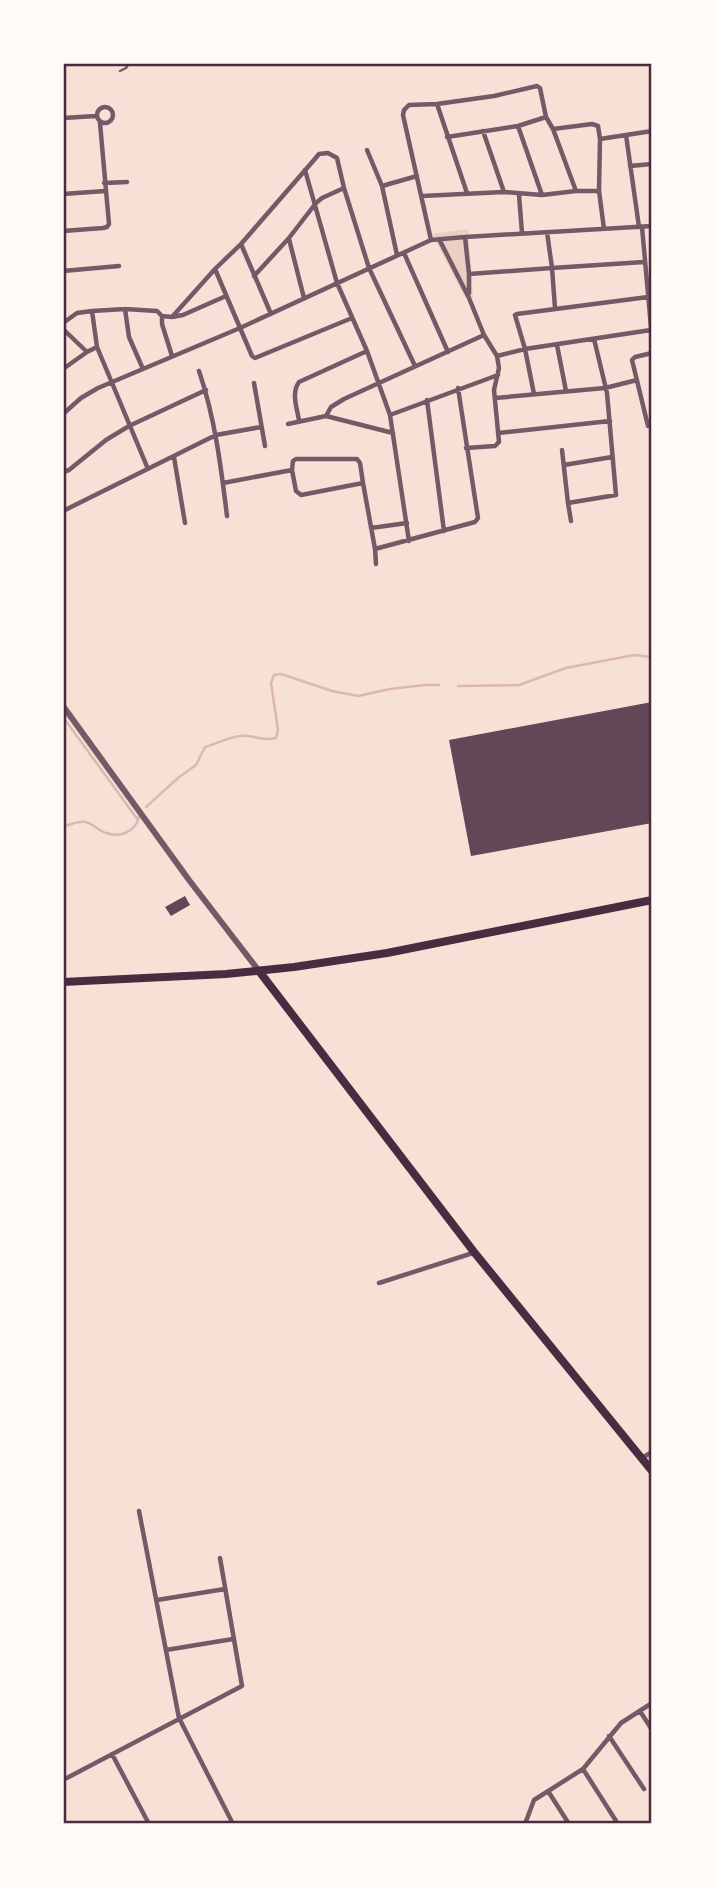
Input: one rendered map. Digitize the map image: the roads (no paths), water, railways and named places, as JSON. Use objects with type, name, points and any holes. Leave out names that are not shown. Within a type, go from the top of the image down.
[{"type":"main road","points":[[63,982],[260,971],[387,953],[652,900]]},
{"type":"main road","points":[[260,971],[474,1252],[652,1471]]},
{"type":"street","points":[[432,240],[403,115],[409,105],[494,96],[537,86],[540,88],[547,117],[576,191]]},
{"type":"street","points":[[436,104],[467,194]]},
{"type":"street","points":[[63,231],[107,227],[109,224],[100,122],[96,116],[97,110],[108,107],[112,111],[111,121],[106,124],[100,122]]},
{"type":"street","points":[[63,118],[96,116]]},
{"type":"street","points":[[447,137],[518,126],[547,117]]},
{"type":"street","points":[[553,129],[596,124],[599,129],[599,191],[604,229]]},
{"type":"street","points":[[518,126],[542,195]]},
{"type":"street","points":[[483,131],[504,192]]},
{"type":"street","points":[[600,139],[652,131]]},
{"type":"street","points":[[626,135],[640,227],[652,338]]},
{"type":"street","points":[[367,150],[382,187],[397,255]]},
{"type":"street","points":[[172,317],[241,244],[319,154],[326,152],[337,158],[369,268],[415,366]]},
{"type":"street","points":[[630,166],[652,164]]},
{"type":"street","points":[[305,170],[337,283],[367,351],[390,415],[409,541]]},
{"type":"street","points":[[382,187],[417,176]]},
{"type":"street","points":[[104,183],[127,182]]},
{"type":"street","points":[[254,276],[316,203],[344,188]]},
{"type":"street","points":[[63,194],[105,191]]},
{"type":"street","points":[[422,196],[504,192],[542,195],[599,191]]},
{"type":"street","points":[[520,195],[523,233]]},
{"type":"street","points":[[63,414],[80,398],[98,388],[432,240],[652,226]]},
{"type":"street","points":[[547,232],[555,309]]},
{"type":"street","points":[[465,237],[469,298]]},
{"type":"street","points":[[289,238],[304,298]]},
{"type":"street","points":[[439,240],[469,298],[499,368],[495,382],[498,445],[466,448]]},
{"type":"street","points":[[241,244],[271,313]]},
{"type":"street","points":[[404,253],[448,352]]},
{"type":"street","points":[[469,274],[644,261]]},
{"type":"street","points":[[63,271],[119,266]]},
{"type":"street","points":[[215,269],[252,356],[257,358],[352,318]]},
{"type":"street","points":[[63,323],[77,313],[125,309],[157,311],[162,316],[172,317],[183,315],[226,296]]},
{"type":"street","points":[[534,394],[515,316],[517,314],[648,297]]},
{"type":"street","points":[[125,309],[129,337],[143,369]]},
{"type":"street","points":[[92,311],[97,347],[148,469]]},
{"type":"street","points":[[162,316],[172,356]]},
{"type":"street","points":[[63,329],[87,352]]},
{"type":"street","points":[[496,356],[525,349],[651,330]]},
{"type":"street","points":[[326,416],[331,407],[484,335]]},
{"type":"street","points":[[568,503],[616,495],[606,388],[594,338]]},
{"type":"street","points":[[557,345],[566,391]]},
{"type":"street","points":[[63,369],[97,347]]},
{"type":"street","points":[[299,420],[295,392],[299,382],[367,351]]},
{"type":"street","points":[[648,426],[632,360],[652,352]]},
{"type":"street","points":[[199,371],[216,435],[228,516]]},
{"type":"street","points":[[390,415],[499,375]]},
{"type":"street","points":[[495,398],[606,388],[637,380]]},
{"type":"street","points":[[254,383],[265,446]]},
{"type":"street","points":[[375,550],[475,522],[478,518],[458,388]]},
{"type":"street","points":[[63,472],[129,426],[206,390]]},
{"type":"street","points":[[426,400],[444,531]]},
{"type":"street","points":[[645,413],[652,412]]},
{"type":"street","points":[[288,424],[326,416],[393,433]]},
{"type":"street","points":[[498,433],[610,421]]},
{"type":"street","points":[[63,511],[216,435],[261,427]]},
{"type":"street","points":[[562,450],[571,521]]},
{"type":"street","points":[[174,457],[185,523]]},
{"type":"street","points":[[564,465],[612,457]]},
{"type":"street","points":[[363,483],[301,495],[296,491],[293,461],[357,459],[360,463],[376,564]]},
{"type":"street","points":[[223,483],[292,470]]},
{"type":"street","points":[[371,528],[407,523]]},
{"type":"street","points":[[63,706],[189,880],[260,971]]},
{"type":"street","points":[[379,1283],[474,1252]]},
{"type":"street","points":[[641,1458],[652,1452]]},
{"type":"street","points":[[139,1511],[179,1718],[233,1824]]},
{"type":"street","points":[[63,1780],[242,1686],[220,1558]]},
{"type":"street","points":[[157,1600],[225,1589]]},
{"type":"street","points":[[166,1650],[233,1639]]},
{"type":"street","points":[[525,1824],[534,1800],[583,1769],[621,1723],[652,1703]]},
{"type":"street","points":[[640,1711],[652,1730]]},
{"type":"street","points":[[609,1736],[644,1789]]},
{"type":"street","points":[[112,1754],[149,1824]]},
{"type":"street","points":[[583,1769],[618,1824]]},
{"type":"street","points":[[548,1791],[569,1824]]},
{"type":"lane","points":[[120,71],[127,68],[129,63]]},
{"type":"waterway","points":[[458,686],[519,685],[566,668],[634,655],[652,657]]},
{"type":"waterway","points":[[146,807],[196,765],[205,747],[240,736],[276,738],[278,730],[271,683],[274,675],[281,674],[332,691],[358,696],[390,689],[439,685]]},
{"type":"waterway","points":[[63,717],[138,820]]},
{"type":"waterway","points":[[63,827],[86,822],[106,833],[122,834],[134,827],[139,817]]}]
